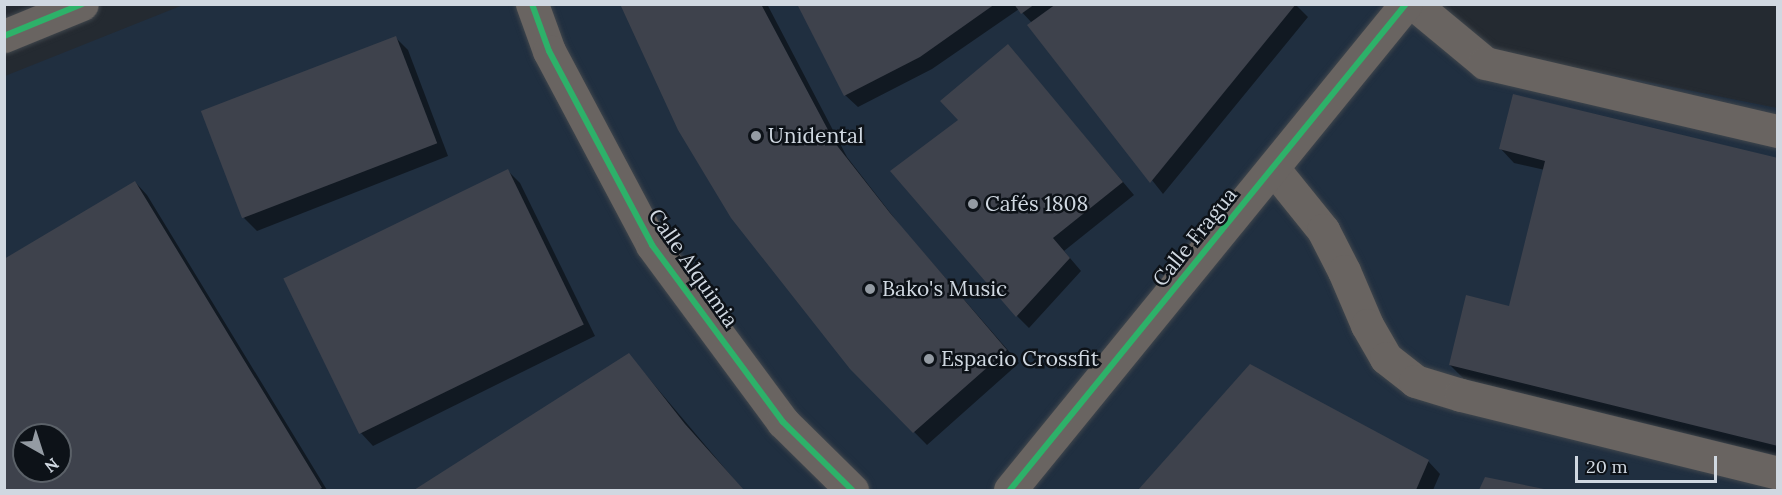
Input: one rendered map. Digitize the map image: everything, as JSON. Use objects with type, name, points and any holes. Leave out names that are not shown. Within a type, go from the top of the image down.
[{"type":"street","points":[[4,36],[82,4]]},
{"type":"street","name":"Calle Alquimia","points":[[532,4],[549,51],[652,245],[783,422],[852,490]]},
{"type":"street","name":"Calle Fragua","points":[[1010,490],[1406,4]]},
{"type":"street","points":[[1414,4],[1485,63],[1778,131]]},
{"type":"street","points":[[1273,168],[1323,230],[1344,271],[1367,325],[1386,358],[1415,381],[1461,395],[1778,473]]},
{"type":"shaded area","points":[[183,5],[1386,5],[1474,47],[1777,108],[1777,490],[5,490],[5,76]]},
{"type":"building","points":[[620,4],[761,4],[835,143],[890,213],[1007,350],[913,433],[850,369],[731,218],[678,130]]},
{"type":"building","points":[[797,4],[995,4],[920,57],[844,96]]},
{"type":"building","points":[[1014,4],[1035,4],[1021,14]]},
{"type":"building","points":[[1056,4],[1296,4],[1150,183],[1027,25]]},
{"type":"building","points":[[396,36],[437,143],[242,218],[201,111]]},
{"type":"building","points":[[1008,44],[1123,182],[1053,238],[1070,258],[1016,317],[890,171],[958,120],[940,101]]},
{"type":"building","points":[[1513,94],[1778,158],[1778,446],[1449,365],[1466,295],[1509,306],[1545,161],[1499,149]]},
{"type":"building","points":[[508,169],[584,324],[359,434],[283,279]]},
{"type":"building","points":[[135,181],[322,488],[318,490],[4,490],[4,259]]},
{"type":"building","points":[[629,353],[685,424],[744,490],[414,490]]},
{"type":"building","points":[[1250,364],[1429,460],[1416,490],[1138,490]]},
{"type":"building","points":[[1485,477],[1544,489],[1544,490],[1479,490]]},
{"type":"cycle path","points":[[4,36],[82,4]]},
{"type":"cycle path","points":[[532,4],[549,51],[652,245],[783,422],[852,490]]},
{"type":"cycle path","points":[[1010,490],[1406,4]]},
{"type":"place","name":"Unidental","points":[[756,136]]},
{"type":"place","name":"Cafés 1808","points":[[973,204]]},
{"type":"place","name":"Bako's Music","points":[[870,289]]},
{"type":"place","name":"Espacio Crossfit","points":[[929,359]]}]
